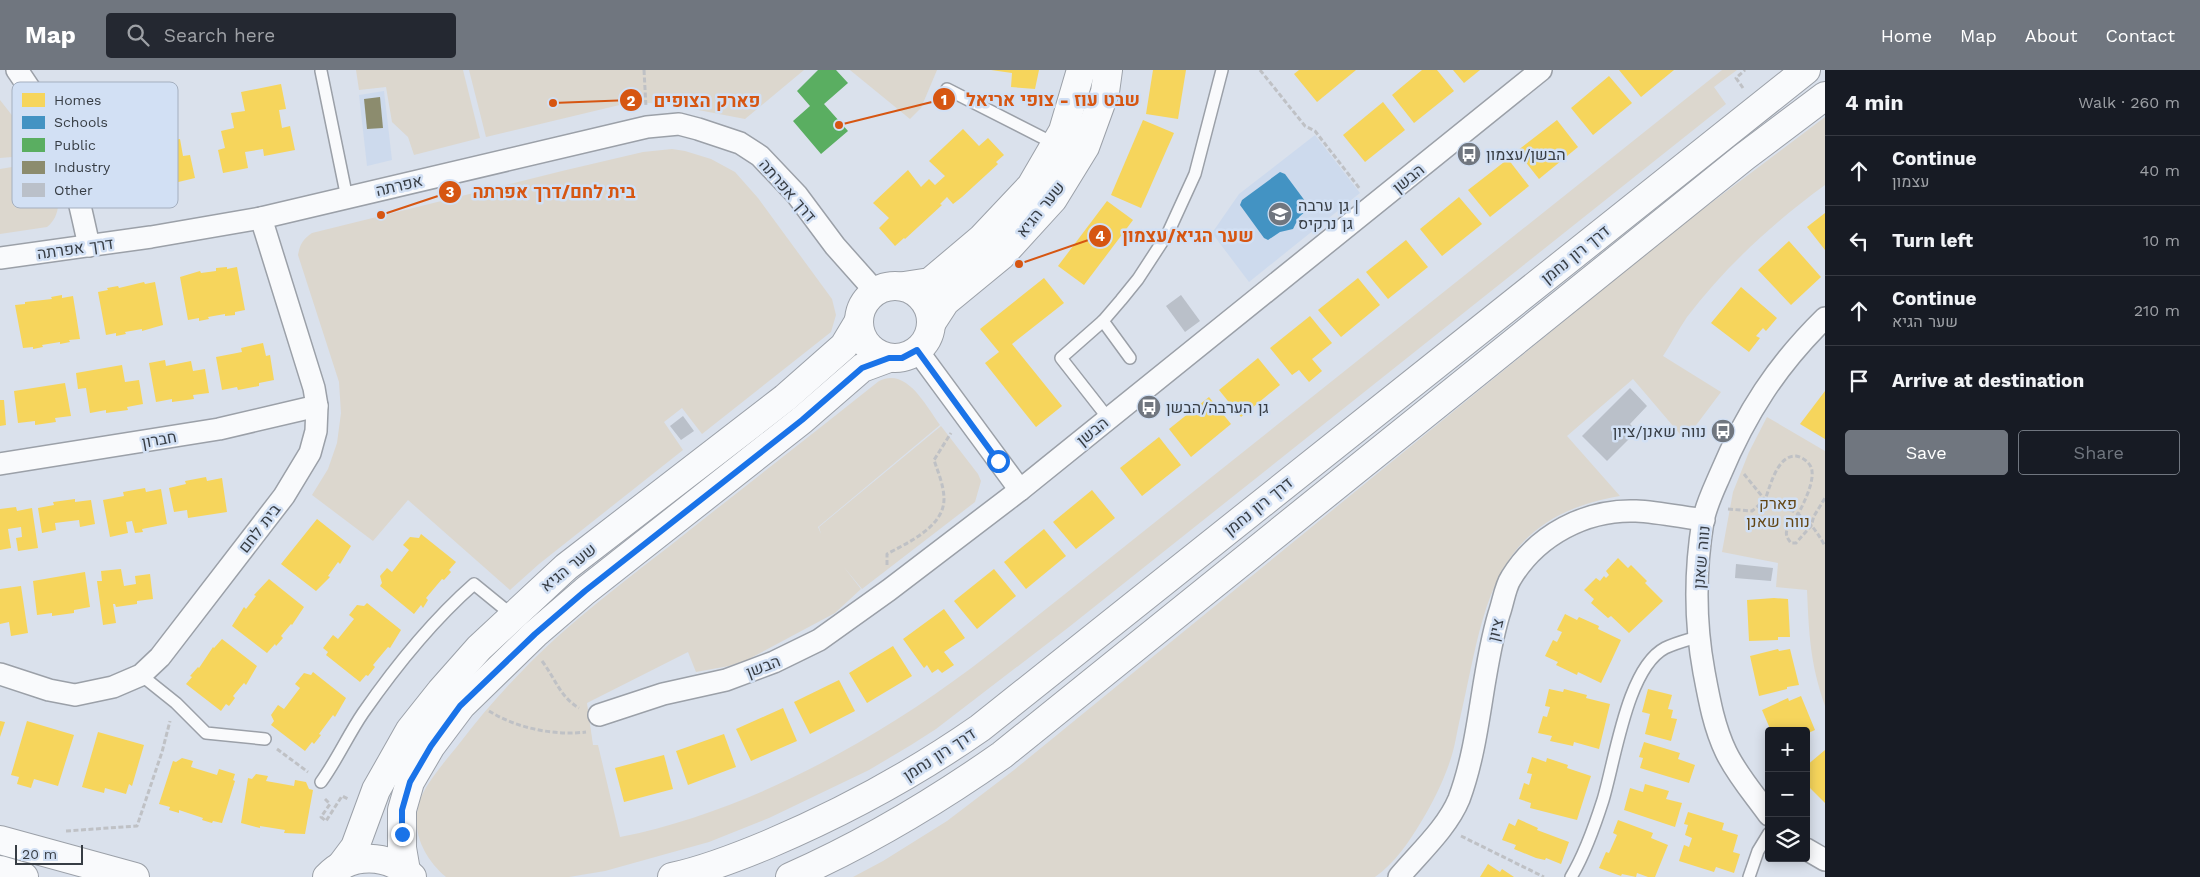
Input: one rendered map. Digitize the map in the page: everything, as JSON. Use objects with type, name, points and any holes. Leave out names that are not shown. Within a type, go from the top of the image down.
[{"type":"main road","name":"שער הגיא","points":[[904,286],[930,282],[981,239],[1031,186],[1063,131],[1081,70]]},
{"type":"main road","name":"שער הגיא","points":[[932,322],[945,302],[1001,256],[1053,199],[1085,147],[1105,92],[1108,70]]},
{"type":"main road","name":"דרך רון נחמן","points":[[672,877],[739,856],[806,828],[914,772],[980,728],[1806,70]]},
{"type":"main road","name":"דרך רון נחמן","points":[[790,877],[872,837],[934,801],[1002,755],[1744,157],[1825,96]]},
{"type":"main road","points":[[892,286],[904,286],[916,292],[925,300],[932,322],[930,334],[923,346],[902,358],[889,358],[877,354],[868,346],[860,334],[859,321],[861,308],[875,292],[892,286]]},
{"type":"main road","name":"שער הגיא","points":[[333,872],[355,846],[376,790],[410,730],[440,691],[479,648],[512,615],[566,567],[785,398],[844,346],[859,321]]},
{"type":"main road","name":"שער הגיא","points":[[409,874],[402,848],[402,810],[410,782],[431,746],[460,706],[535,634],[585,591],[802,420],[862,368],[889,358]]},
{"type":"main road","points":[[0,840],[135,877]]},
{"type":"main road","points":[[333,872],[352,861],[366,858],[394,863],[409,874]]},
{"type":"main road","points":[[0,870],[24,877]]},
{"type":"street","points":[[17,70],[24,82]]},
{"type":"street","name":"הבשן","points":[[596,723],[663,694],[726,680],[774,662],[819,640],[889,590],[1020,490],[1541,70]]},
{"type":"street","name":"דרך אפרתה","points":[[646,118],[698,129],[740,143],[760,156],[797,195],[835,246],[875,292]]},
{"type":"street","name":"אפרתה","points":[[151,237],[261,218],[347,198],[646,118]]},
{"type":"street","points":[[80,208],[89,246]]},
{"type":"street","name":"בית לחם","points":[[0,674],[49,690],[75,694],[113,687],[141,675],[160,657],[284,496],[310,454],[316,431],[317,406],[314,388],[261,218]]},
{"type":"street","name":"דרך אפרתה","points":[[0,258],[151,237]]},
{"type":"street","name":"נווה שאנן","points":[[1765,810],[1740,777],[1726,752],[1715,721],[1697,637],[1698,578],[1704,520],[1733,443],[1753,407],[1781,365],[1825,318]]},
{"type":"street","points":[[917,350],[1020,490]]},
{"type":"street","name":"חברון","points":[[0,464],[219,429],[317,406]]},
{"type":"street","name":"ציון","points":[[1399,877],[1442,826],[1458,801],[1469,766],[1494,631],[1510,578],[1538,545],[1562,528],[1592,516],[1635,511],[1704,520]]},
{"type":"street","points":[[1810,851],[1825,860]]},
{"type":"lane","points":[[1108,418],[1061,358],[1103,321],[1143,271],[1168,232],[1196,174],[1222,70]]},
{"type":"lane","points":[[321,71],[347,198]]},
{"type":"lane","points":[[947,90],[1056,144]]},
{"type":"lane","points":[[1103,321],[1130,358]]},
{"type":"lane","points":[[321,782],[363,713],[452,603],[474,584],[512,615]]},
{"type":"lane","points":[[1572,877],[1603,800],[1625,713],[1634,688],[1649,664],[1664,648],[1697,637]]},
{"type":"lane","points":[[141,675],[176,703],[206,733],[265,740]]},
{"type":"lane","points":[[1748,877],[1758,851],[1765,840]]},
{"type":"path","points":[[644,70],[646,118]]},
{"type":"path","points":[[1260,70],[1305,126],[1315,131],[1365,195]]},
{"type":"path","points":[[1745,70],[1736,78],[1748,95]]},
{"type":"path","points":[[889,590],[887,554],[915,538],[930,526],[942,508],[944,498],[934,460],[951,433]]},
{"type":"path","points":[[1724,509],[1752,511],[1765,500],[1782,462],[1792,456],[1802,457],[1810,466],[1813,476],[1798,513],[1786,530],[1787,538],[1791,543],[1796,543],[1811,526],[1814,516],[1825,498]]},
{"type":"path","points":[[1738,467],[1765,500],[1798,513],[1811,526],[1825,546]]},
{"type":"path","points":[[486,709],[502,719],[524,726],[554,731],[579,733],[596,723],[571,703],[558,688],[552,675],[541,660]]},
{"type":"path","points":[[65,831],[137,826],[162,752],[171,716]]},
{"type":"path","points":[[265,740],[321,782]]},
{"type":"path","points":[[324,798],[330,804],[321,818],[326,821],[342,796],[347,798]]},
{"type":"path","points":[[1442,826],[1544,877]]},
{"type":"shaded area","points":[[384,91],[392,160],[367,166],[359,95]]},
{"type":"shaded area","name":"גן ערבה | גן נרקיס","points":[[1315,135],[1360,193],[1249,282],[1212,233],[1239,194]]},
{"type":"green space","points":[[356,70],[463,70],[480,138],[414,155],[408,137],[392,122],[386,87],[359,90]]},
{"type":"green space","points":[[469,70],[804,70],[745,119],[667,104],[632,102],[486,137]]},
{"type":"green space","points":[[850,70],[937,70],[921,108],[910,119]]},
{"type":"green space","points":[[1722,70],[1737,70],[1714,87],[1726,104],[1069,627],[936,729],[911,745],[869,770],[769,818],[709,842],[605,871],[569,877],[446,877],[431,862],[418,834],[417,814],[419,803],[431,780],[493,702],[543,650],[598,602],[879,381],[889,378],[898,379],[907,384],[922,399],[940,425],[818,527],[821,534],[819,527],[941,426],[978,474],[981,481],[975,502],[862,589],[843,566],[861,589],[835,613],[747,660],[729,666],[696,672],[688,652],[587,703],[593,745],[598,745],[620,837],[667,826],[759,793],[847,749],[931,697],[1006,641]]},
{"type":"green space","points":[[0,100],[12,115],[12,157],[0,158]]},
{"type":"green space","points":[[1825,117],[1825,185],[1787,214],[1717,280],[1687,317],[1663,356],[1721,392],[1685,440],[1633,379],[1567,436],[1620,496],[1576,508],[1542,526],[1517,549],[1499,577],[1486,609],[1476,644],[1454,749],[1440,786],[1416,830],[1401,852],[1375,877],[853,877],[883,861],[947,821],[1014,770],[1683,224]]},
{"type":"green space","points":[[672,149],[711,159],[735,172],[758,198],[832,299],[836,315],[831,332],[702,434],[682,408],[664,422],[683,450],[539,564],[510,590],[408,500],[373,541],[312,495],[328,469],[337,443],[341,413],[339,382],[298,255],[302,242],[306,237],[312,233],[562,171],[643,152]]},
{"type":"green space","points":[[12,167],[12,208],[58,208],[54,218],[47,227],[0,234],[0,169]]},
{"type":"green space","name":"פארק נווה שאנן","points":[[1767,417],[1825,451],[1825,706],[1816,676],[1811,648],[1807,590],[1776,587],[1778,563],[1722,552],[1733,492],[1749,452]]},
{"type":"building: Homes","points":[[991,70],[1039,70],[1035,89],[1011,87],[1012,73]]},
{"type":"building: Homes","points":[[1153,70],[1186,70],[1178,119],[1146,114]]},
{"type":"building: Homes","points":[[1299,70],[1356,70],[1317,102],[1294,74]]},
{"type":"building: Homes","points":[[1422,70],[1437,70],[1454,91],[1414,123],[1392,95]]},
{"type":"building: Homes","points":[[1453,70],[1480,70],[1464,83]]},
{"type":"building: Homes","points":[[1619,70],[1674,70],[1641,97]]},
{"type":"building: Homes","points":[[1609,76],[1632,103],[1593,135],[1571,108]]},
{"type":"building: Homes","points":[[281,84],[286,109],[279,110],[282,128],[290,126],[295,150],[264,156],[263,149],[245,152],[248,168],[223,173],[218,150],[225,148],[221,131],[234,128],[231,113],[245,111],[241,92]]},
{"type":"building: Homes","points":[[1383,102],[1405,130],[1365,162],[1343,135]]},
{"type":"building: Homes","points":[[1143,120],[1174,133],[1141,208],[1111,195]]},
{"type":"building: Homes","points":[[1557,120],[1578,147],[1539,179],[1517,151]]},
{"type":"building: Homes","points":[[963,129],[979,146],[988,138],[1004,155],[996,162],[998,164],[962,197],[953,204],[947,197],[940,204],[942,205],[895,246],[879,228],[889,218],[873,203],[908,170],[921,187],[929,179],[935,185],[945,176],[929,161]]},
{"type":"building: Homes","points":[[178,139],[180,139],[183,156],[190,155],[195,178],[178,182]]},
{"type":"building: Homes","points":[[1508,159],[1529,186],[1490,217],[1468,190]]},
{"type":"building: Homes","points":[[1459,197],[1482,224],[1442,256],[1420,229]]},
{"type":"building: Homes","points":[[1107,201],[1133,220],[1084,285],[1058,266]]},
{"type":"building: Homes","points":[[1825,213],[1825,250],[1807,227]]},
{"type":"building: Homes","points":[[1406,240],[1428,267],[1388,299],[1366,272]]},
{"type":"building: Homes","points":[[1789,241],[1821,277],[1791,305],[1758,270]]},
{"type":"building: Homes","points":[[227,267],[227,269],[237,267],[245,310],[235,312],[235,315],[225,316],[225,314],[208,317],[209,319],[199,321],[199,318],[188,320],[180,277],[200,271],[201,273],[216,271],[216,268]]},
{"type":"building: Homes","points":[[1044,278],[1064,303],[1012,344],[1062,406],[1036,427],[985,363],[999,352],[980,329]]},
{"type":"building: Homes","points":[[1358,278],[1380,305],[1341,337],[1318,310]]},
{"type":"building: Homes","points":[[144,282],[145,284],[155,282],[163,325],[142,331],[142,329],[125,332],[126,334],[116,336],[116,333],[106,335],[98,292],[108,290],[107,288],[118,286],[119,288]]},
{"type":"building: Homes","points":[[1741,287],[1777,318],[1766,331],[1763,328],[1756,336],[1760,338],[1749,352],[1711,323]]},
{"type":"building: Homes","points":[[62,295],[62,298],[73,296],[80,339],[69,340],[70,342],[60,344],[60,342],[42,345],[43,347],[33,349],[33,347],[23,348],[15,305],[52,299],[51,297]]},
{"type":"building: Homes","points":[[1310,316],[1332,343],[1312,359],[1322,371],[1309,382],[1299,370],[1292,375],[1270,348]]},
{"type":"building: Homes","points":[[263,343],[266,356],[270,355],[274,380],[259,383],[259,386],[238,390],[237,387],[222,390],[216,357],[242,352],[241,348]]},
{"type":"building: Homes","points":[[1258,358],[1280,385],[1241,417],[1219,390]]},
{"type":"building: Homes","points":[[165,360],[166,366],[191,361],[193,371],[205,369],[209,393],[193,395],[194,399],[172,402],[172,399],[156,402],[149,363]]},
{"type":"building: Homes","points":[[122,365],[125,382],[139,380],[143,404],[127,407],[128,410],[106,413],[106,410],[90,413],[86,388],[78,389],[76,373]]},
{"type":"building: Homes","points":[[65,383],[71,416],[55,418],[56,422],[35,425],[35,421],[18,423],[14,391]]},
{"type":"building: Homes","points":[[1825,391],[1825,439],[1800,424]]},
{"type":"building: Homes","points":[[1209,397],[1231,424],[1191,457],[1169,429]]},
{"type":"building: Homes","points":[[0,400],[4,400],[6,425],[0,426]]},
{"type":"building: Homes","points":[[1159,437],[1181,465],[1142,496],[1120,468]]},
{"type":"building: Homes","points":[[206,477],[207,481],[222,478],[227,512],[188,518],[187,510],[174,512],[169,488],[186,484],[185,481]]},
{"type":"building: Homes","points":[[145,488],[146,492],[161,489],[167,524],[142,529],[143,532],[135,533],[132,521],[126,522],[128,533],[110,537],[103,500],[124,496],[123,492]]},
{"type":"building: Homes","points":[[1092,490],[1115,518],[1076,549],[1053,522]]},
{"type":"building: Homes","points":[[75,499],[75,502],[91,500],[95,524],[80,527],[79,520],[55,523],[56,530],[42,533],[38,508],[54,505],[53,502]]},
{"type":"building: Homes","points":[[16,507],[17,511],[32,508],[38,548],[18,551],[16,538],[22,537],[21,527],[8,529],[11,548],[0,550],[0,509]]},
{"type":"building: Homes","points":[[317,519],[351,546],[340,564],[338,562],[328,576],[330,577],[316,591],[281,564]]},
{"type":"building: Homes","points":[[1044,529],[1066,556],[1026,589],[1004,562]]},
{"type":"building: Homes","points":[[421,534],[456,562],[449,570],[451,572],[444,580],[442,579],[426,598],[428,600],[423,608],[421,605],[414,614],[380,586],[382,583],[380,576],[387,568],[392,572],[409,550],[403,545],[410,537],[419,538]]},
{"type":"building: Homes","points":[[1618,558],[1628,568],[1631,565],[1663,601],[1629,633],[1611,616],[1608,618],[1591,603],[1594,599],[1584,590],[1596,578],[1600,581],[1604,576],[1606,578],[1609,575],[1606,571]]},
{"type":"building: Homes","points":[[121,569],[124,586],[136,584],[135,576],[150,574],[153,599],[137,601],[137,604],[116,607],[113,604],[116,623],[103,625],[97,581],[102,581],[101,571]]},
{"type":"building: Homes","points":[[994,569],[1016,596],[977,629],[954,601]]},
{"type":"building: Homes","points":[[85,572],[90,607],[74,610],[74,613],[52,616],[52,613],[37,615],[33,581]]},
{"type":"building: Homes","points":[[269,579],[304,607],[292,625],[281,636],[283,638],[267,653],[232,626],[244,607],[246,609],[256,596],[254,595]]},
{"type":"building: Homes","points":[[21,586],[28,633],[11,636],[9,622],[0,624],[0,589]]},
{"type":"building: Homes","points":[[1788,599],[1790,637],[1778,637],[1778,640],[1749,641],[1747,600]]},
{"type":"building: Homes","points":[[367,603],[401,630],[390,648],[388,647],[373,665],[375,667],[368,676],[366,675],[360,682],[326,655],[328,652],[323,648],[333,635],[338,639],[354,619],[349,615],[357,605],[364,606]]},
{"type":"building: Homes","points":[[944,609],[965,638],[944,652],[954,665],[942,673],[938,669],[932,673],[927,665],[924,668],[903,639]]},
{"type":"building: Homes","points":[[1565,614],[1577,620],[1579,617],[1599,626],[1598,629],[1621,640],[1601,683],[1578,672],[1577,675],[1556,665],[1558,662],[1545,656],[1553,640],[1557,642],[1562,632],[1557,630]]},
{"type":"building: Homes","points":[[222,639],[257,666],[246,685],[244,683],[233,696],[235,698],[229,706],[226,704],[221,711],[186,684],[213,647]]},
{"type":"building: Homes","points":[[893,646],[912,676],[867,703],[849,673]]},
{"type":"building: Homes","points":[[1778,649],[1779,651],[1790,649],[1799,685],[1759,696],[1750,656]]},
{"type":"building: Homes","points":[[313,672],[346,698],[335,717],[333,715],[314,744],[312,742],[305,751],[271,725],[274,721],[271,715],[278,705],[284,709],[300,688],[295,684],[304,673],[311,675]]},
{"type":"building: Homes","points":[[839,680],[855,711],[810,734],[794,702]]},
{"type":"building: Homes","points":[[1549,689],[1563,692],[1564,689],[1587,695],[1586,698],[1610,704],[1599,749],[1574,742],[1573,746],[1550,741],[1552,736],[1538,733],[1543,716],[1547,717],[1550,707],[1545,706]]},
{"type":"building: Homes","points":[[1648,689],[1672,695],[1668,709],[1673,710],[1671,718],[1677,719],[1671,741],[1645,734],[1650,714],[1642,712]]},
{"type":"building: Homes","points":[[1801,696],[1815,730],[1810,732],[1810,727],[1769,727],[1762,710],[1788,698],[1789,701]]},
{"type":"building: Homes","points":[[783,708],[797,741],[751,761],[736,729]]},
{"type":"building: Homes","points":[[0,721],[5,722],[0,737]]},
{"type":"building: Homes","points":[[27,721],[74,735],[58,786],[34,779],[31,788],[17,784],[19,777],[11,775]]},
{"type":"building: Homes","points":[[98,732],[144,745],[132,786],[129,784],[126,794],[105,788],[104,793],[82,787]]},
{"type":"building: Homes","points":[[724,734],[736,767],[688,785],[676,751]]},
{"type":"building: Homes","points":[[1644,742],[1680,753],[1678,759],[1695,765],[1689,783],[1640,768],[1643,758],[1639,757]]},
{"type":"building: Homes","points":[[1825,750],[1825,803],[1810,788],[1810,763]]},
{"type":"building: Homes","points":[[664,755],[673,789],[624,802],[615,768]]},
{"type":"building: Homes","points":[[1532,757],[1546,762],[1547,758],[1568,765],[1567,768],[1591,776],[1577,820],[1530,808],[1531,803],[1519,799],[1524,783],[1529,785],[1532,774],[1527,773]]},
{"type":"building: Homes","points":[[182,758],[193,761],[191,767],[217,775],[219,769],[235,774],[233,780],[235,781],[222,823],[202,820],[203,818],[179,810],[179,813],[169,810],[170,807],[159,804],[173,761],[176,762]]},
{"type":"building: Homes","points":[[256,774],[268,776],[266,781],[294,786],[295,780],[306,782],[309,789],[313,790],[305,834],[284,833],[285,830],[260,826],[260,828],[241,823],[248,778],[252,779]]},
{"type":"building: Homes","points":[[1645,784],[1669,791],[1666,799],[1682,803],[1675,827],[1624,810],[1630,788],[1643,792]]},
{"type":"building: Homes","points":[[1688,812],[1724,823],[1722,830],[1738,835],[1733,852],[1740,854],[1734,873],[1716,867],[1714,872],[1679,861],[1684,845],[1689,847],[1692,838],[1685,835],[1688,825],[1684,824]]},
{"type":"building: Homes","points":[[1518,819],[1538,828],[1537,830],[1569,842],[1561,864],[1546,858],[1545,860],[1536,858],[1514,849],[1516,845],[1502,840],[1509,823],[1515,826]]},
{"type":"building: Homes","points":[[1618,820],[1653,833],[1651,838],[1668,845],[1655,877],[1648,877],[1637,873],[1636,877],[1622,874],[1621,876],[1599,868],[1606,852],[1609,853],[1617,835],[1613,833]]},
{"type":"building: Homes","points":[[1488,864],[1500,872],[1502,869],[1514,877],[1480,877]]},
{"type":"building: Schools","points":[[1280,172],[1285,174],[1308,205],[1307,210],[1299,217],[1293,229],[1280,232],[1268,240],[1264,238],[1240,205],[1242,200]]},
{"type":"building: Public","points":[[818,70],[836,70],[848,83],[824,104],[848,131],[821,154],[793,121],[810,106],[797,91]]},
{"type":"building: Industry","points":[[380,97],[383,128],[367,129],[364,99]]},
{"type":"building: Other","points":[[1181,295],[1200,321],[1185,332],[1166,306]]},
{"type":"building: Other","points":[[1630,388],[1647,406],[1630,424],[1637,431],[1607,461],[1582,436]]},
{"type":"building: Other","points":[[683,416],[694,431],[681,440],[670,426]]},
{"type":"building: Other","points":[[1736,564],[1773,568],[1771,581],[1735,578]]},
{"type":"place","name":"פארק הצופים","points":[[553,103]]},
{"type":"place","name":"שבט עוז - צופי אריאל","points":[[839,125]]},
{"type":"place","name":"הבשן/עצמון","points":[[1469,154]]},
{"type":"place","name":"גן ערבה | גן נרקיס","points":[[1280,214]]},
{"type":"place","name":"בית לחם/דרך אפרתה","points":[[381,215]]},
{"type":"place","name":"שער הגיא/עצמון","points":[[1019,264]]},
{"type":"place","name":"גן הערבה/הבשן","points":[[1149,407]]},
{"type":"place","name":"נווה שאנן/ציון","points":[[1723,431]]},
{"type":"route","points":[[402,834],[402,810],[410,782],[431,746],[460,706],[535,634],[585,591],[802,420],[862,368],[889,358],[902,358],[913,354],[917,350],[998,461]]}]
